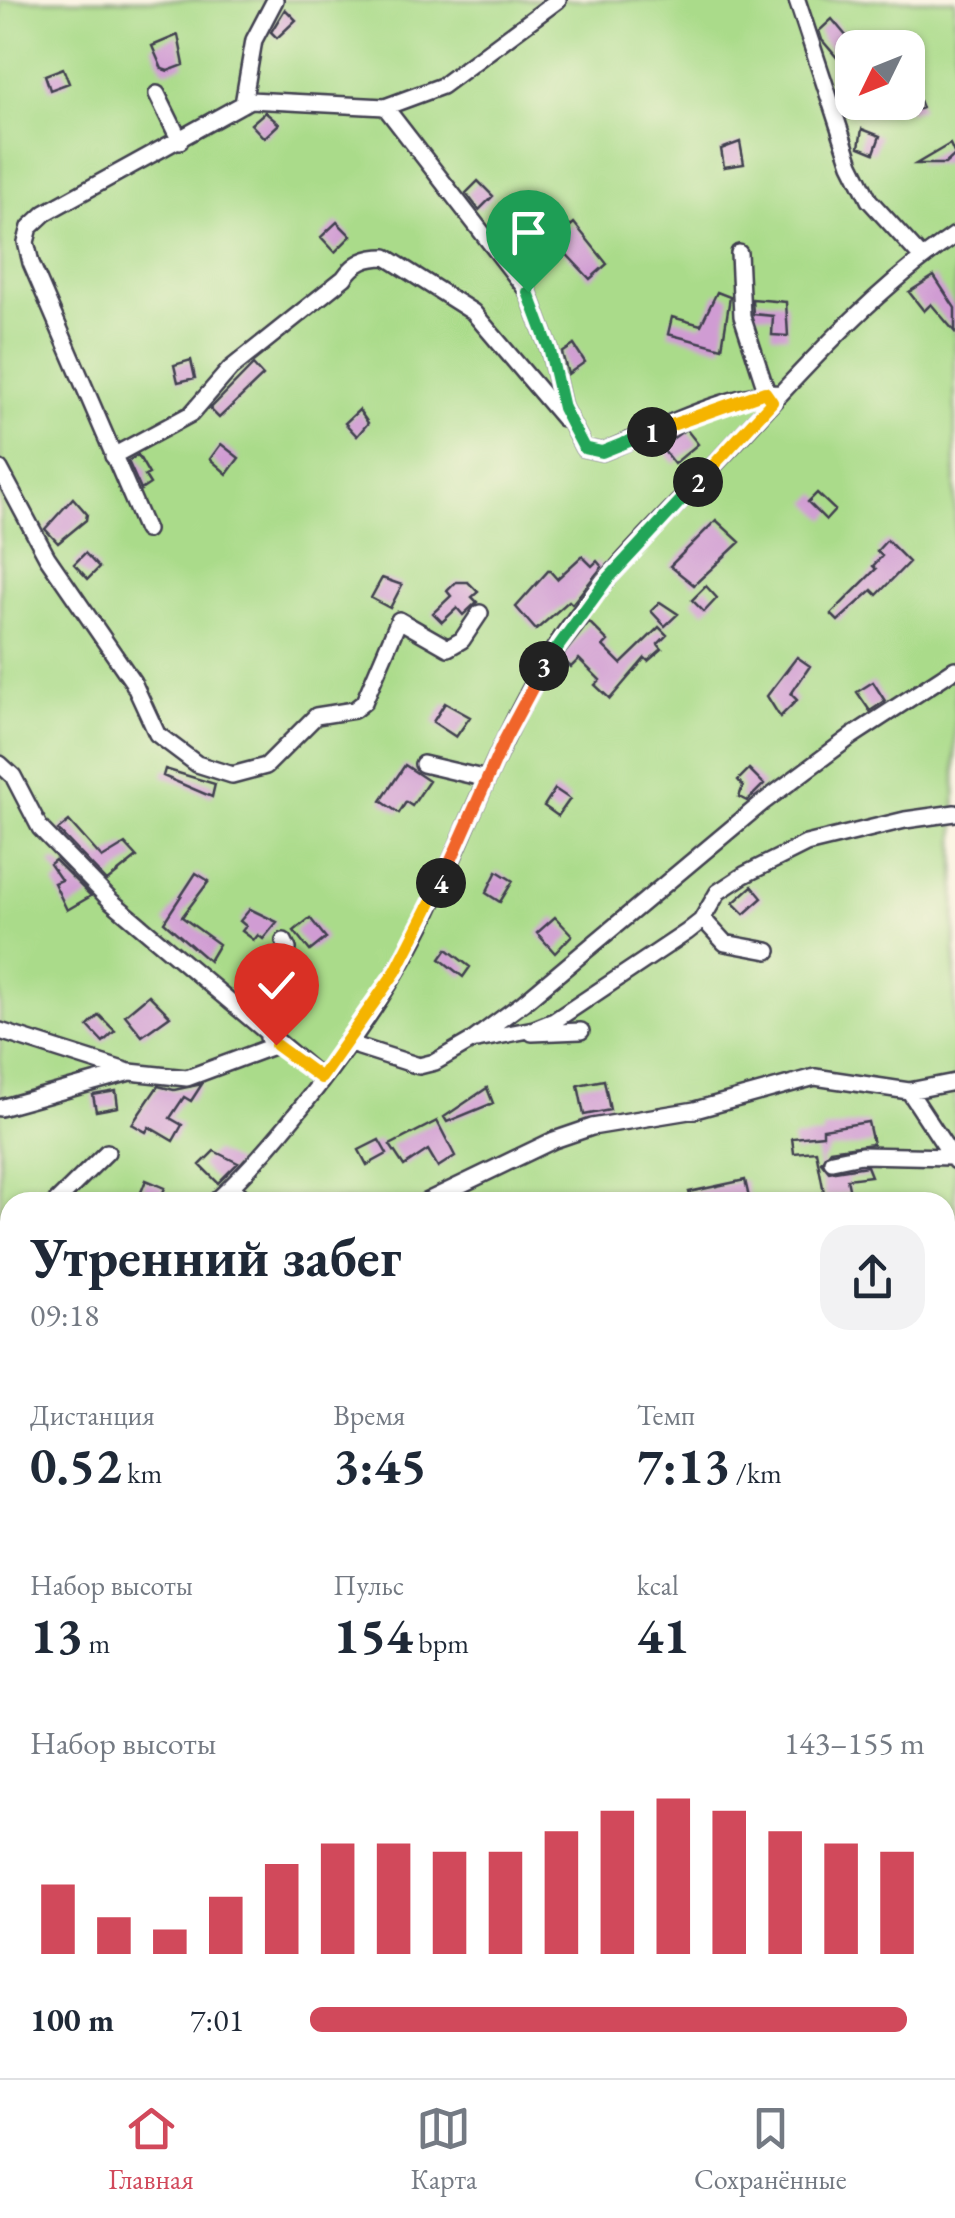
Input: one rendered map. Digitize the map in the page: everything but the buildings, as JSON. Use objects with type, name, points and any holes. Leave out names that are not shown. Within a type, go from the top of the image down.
[{"type":"street","points":[[243,104],[254,40],[275,0]]},
{"type":"street","points":[[146,530],[26,242],[30,227],[45,213],[250,100],[384,107],[442,86],[558,0]]},
{"type":"street","points":[[797,0],[851,164],[869,200],[922,258]]},
{"type":"street","points":[[157,94],[180,140]]},
{"type":"street","points":[[384,107],[528,292],[550,351],[569,424]]},
{"type":"street","points":[[226,1192],[347,1043],[421,927],[521,707],[561,639],[625,559],[772,396],[881,290],[955,236]]},
{"type":"street","points":[[739,252],[742,316],[772,396]]},
{"type":"street","points":[[112,456],[190,414],[230,370],[344,278],[352,266],[370,257],[386,257],[472,312],[569,424],[584,448],[602,452],[772,396]]},
{"type":"street","points":[[0,468],[47,558],[133,682],[158,734],[198,764],[232,775],[266,766],[316,716],[354,710],[364,702],[399,620],[448,648],[462,640],[480,613]]},
{"type":"street","points":[[347,1043],[418,1066],[435,1062],[473,1040],[523,1004],[762,804],[852,736],[955,669]]},
{"type":"street","points":[[0,764],[13,776],[40,828],[112,901],[272,1041],[321,1078]]},
{"type":"street","points":[[423,764],[487,779]]},
{"type":"street","points":[[473,1040],[523,1032],[568,1012],[703,919],[718,892],[806,844],[905,820],[955,814]]},
{"type":"street","points":[[703,919],[724,943],[768,950]]},
{"type":"street","points":[[272,1041],[269,1017],[288,949],[284,941]]},
{"type":"street","points":[[0,1030],[130,1072],[187,1078],[272,1041]]},
{"type":"street","points":[[523,1032],[544,1035],[582,1030]]},
{"type":"street","points":[[0,1108],[130,1072]]},
{"type":"street","points":[[446,1192],[554,1140],[592,1127],[695,1110],[815,1077],[909,1091],[955,1082]]},
{"type":"street","points":[[926,1111],[924,1094],[929,1088]]},
{"type":"street","points":[[909,1091],[926,1111],[953,1159]]},
{"type":"street","points":[[66,1192],[107,1152]]},
{"type":"street","points":[[832,1161],[860,1155],[953,1159]]},
{"type":"street","points":[[232,1187],[237,1192]]},
{"type":"green space","points":[[0,0],[955,0],[955,1192],[0,1192]]},
{"type":"route","points":[[276,1045],[321,1078],[358,1029],[421,927],[505,739],[552,651],[625,559],[772,402],[765,392],[602,452],[591,452],[576,438],[569,424],[550,351],[528,292]]}]
